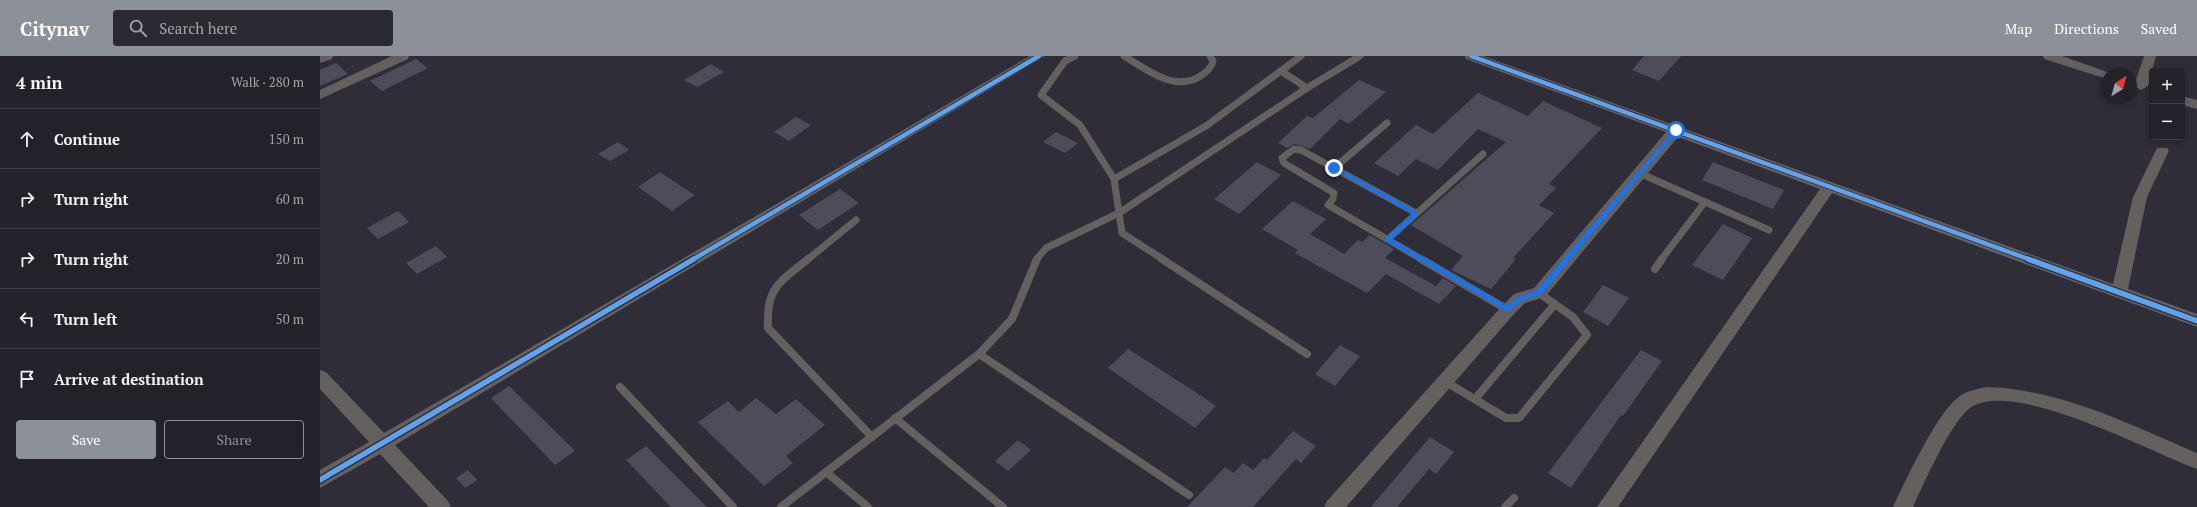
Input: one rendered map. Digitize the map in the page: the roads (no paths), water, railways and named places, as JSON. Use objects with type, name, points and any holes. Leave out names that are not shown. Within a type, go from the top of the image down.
[{"type":"street","points":[[320,59],[326,56]]},
{"type":"street","points":[[320,95],[403,56]]},
{"type":"street","points":[[320,480],[1039,56]]},
{"type":"street","points":[[1471,56],[1676,130],[1828,188],[2197,321]]},
{"type":"street","points":[[2049,56],[2101,73]]},
{"type":"street","points":[[2141,86],[2150,56]]},
{"type":"street","points":[[2185,101],[2197,105]]},
{"type":"street","points":[[1334,507],[1508,310],[1520,298],[1539,293],[1676,130]]},
{"type":"street","points":[[2119,292],[2140,197],[2162,151]]},
{"type":"street","points":[[1606,507],[1828,188]]},
{"type":"street","points":[[320,377],[441,507]]},
{"type":"street","points":[[1903,507],[1947,423],[1966,400],[1990,392],[2021,395],[2062,406],[2197,461]]},
{"type":"lane","points":[[1075,56],[1065,61],[1041,95],[1080,125],[1114,179],[1122,233],[1307,354]]},
{"type":"lane","points":[[1124,56],[1171,82],[1182,83],[1195,79],[1211,68],[1213,61],[1210,56]]},
{"type":"lane","points":[[1114,179],[1206,126],[1301,56]]},
{"type":"lane","points":[[781,507],[979,354],[1012,319],[1035,262],[1046,248],[1119,213],[1307,88],[1360,56]]},
{"type":"lane","points":[[1281,71],[1307,88]]},
{"type":"lane","points":[[1334,168],[1387,123]]},
{"type":"lane","points":[[1416,213],[1301,150],[1294,149],[1282,158],[1284,163],[1334,193],[1334,199],[1328,205],[1508,310]]},
{"type":"lane","points":[[1388,239],[1483,154]]},
{"type":"lane","points":[[1639,173],[1769,230]]},
{"type":"lane","points":[[1654,269],[1705,202]]},
{"type":"lane","points":[[856,220],[776,286],[767,307],[768,328],[872,437]]},
{"type":"lane","points":[[1446,382],[1506,418],[1519,418],[1587,335],[1585,328],[1539,293]]},
{"type":"lane","points":[[1475,400],[1555,304]]},
{"type":"lane","points":[[979,354],[1189,495]]},
{"type":"lane","points":[[620,387],[733,507]]},
{"type":"lane","points":[[895,418],[1003,507]]},
{"type":"lane","points":[[826,472],[868,507]]},
{"type":"lane","points":[[1505,507],[1514,498]]}]
